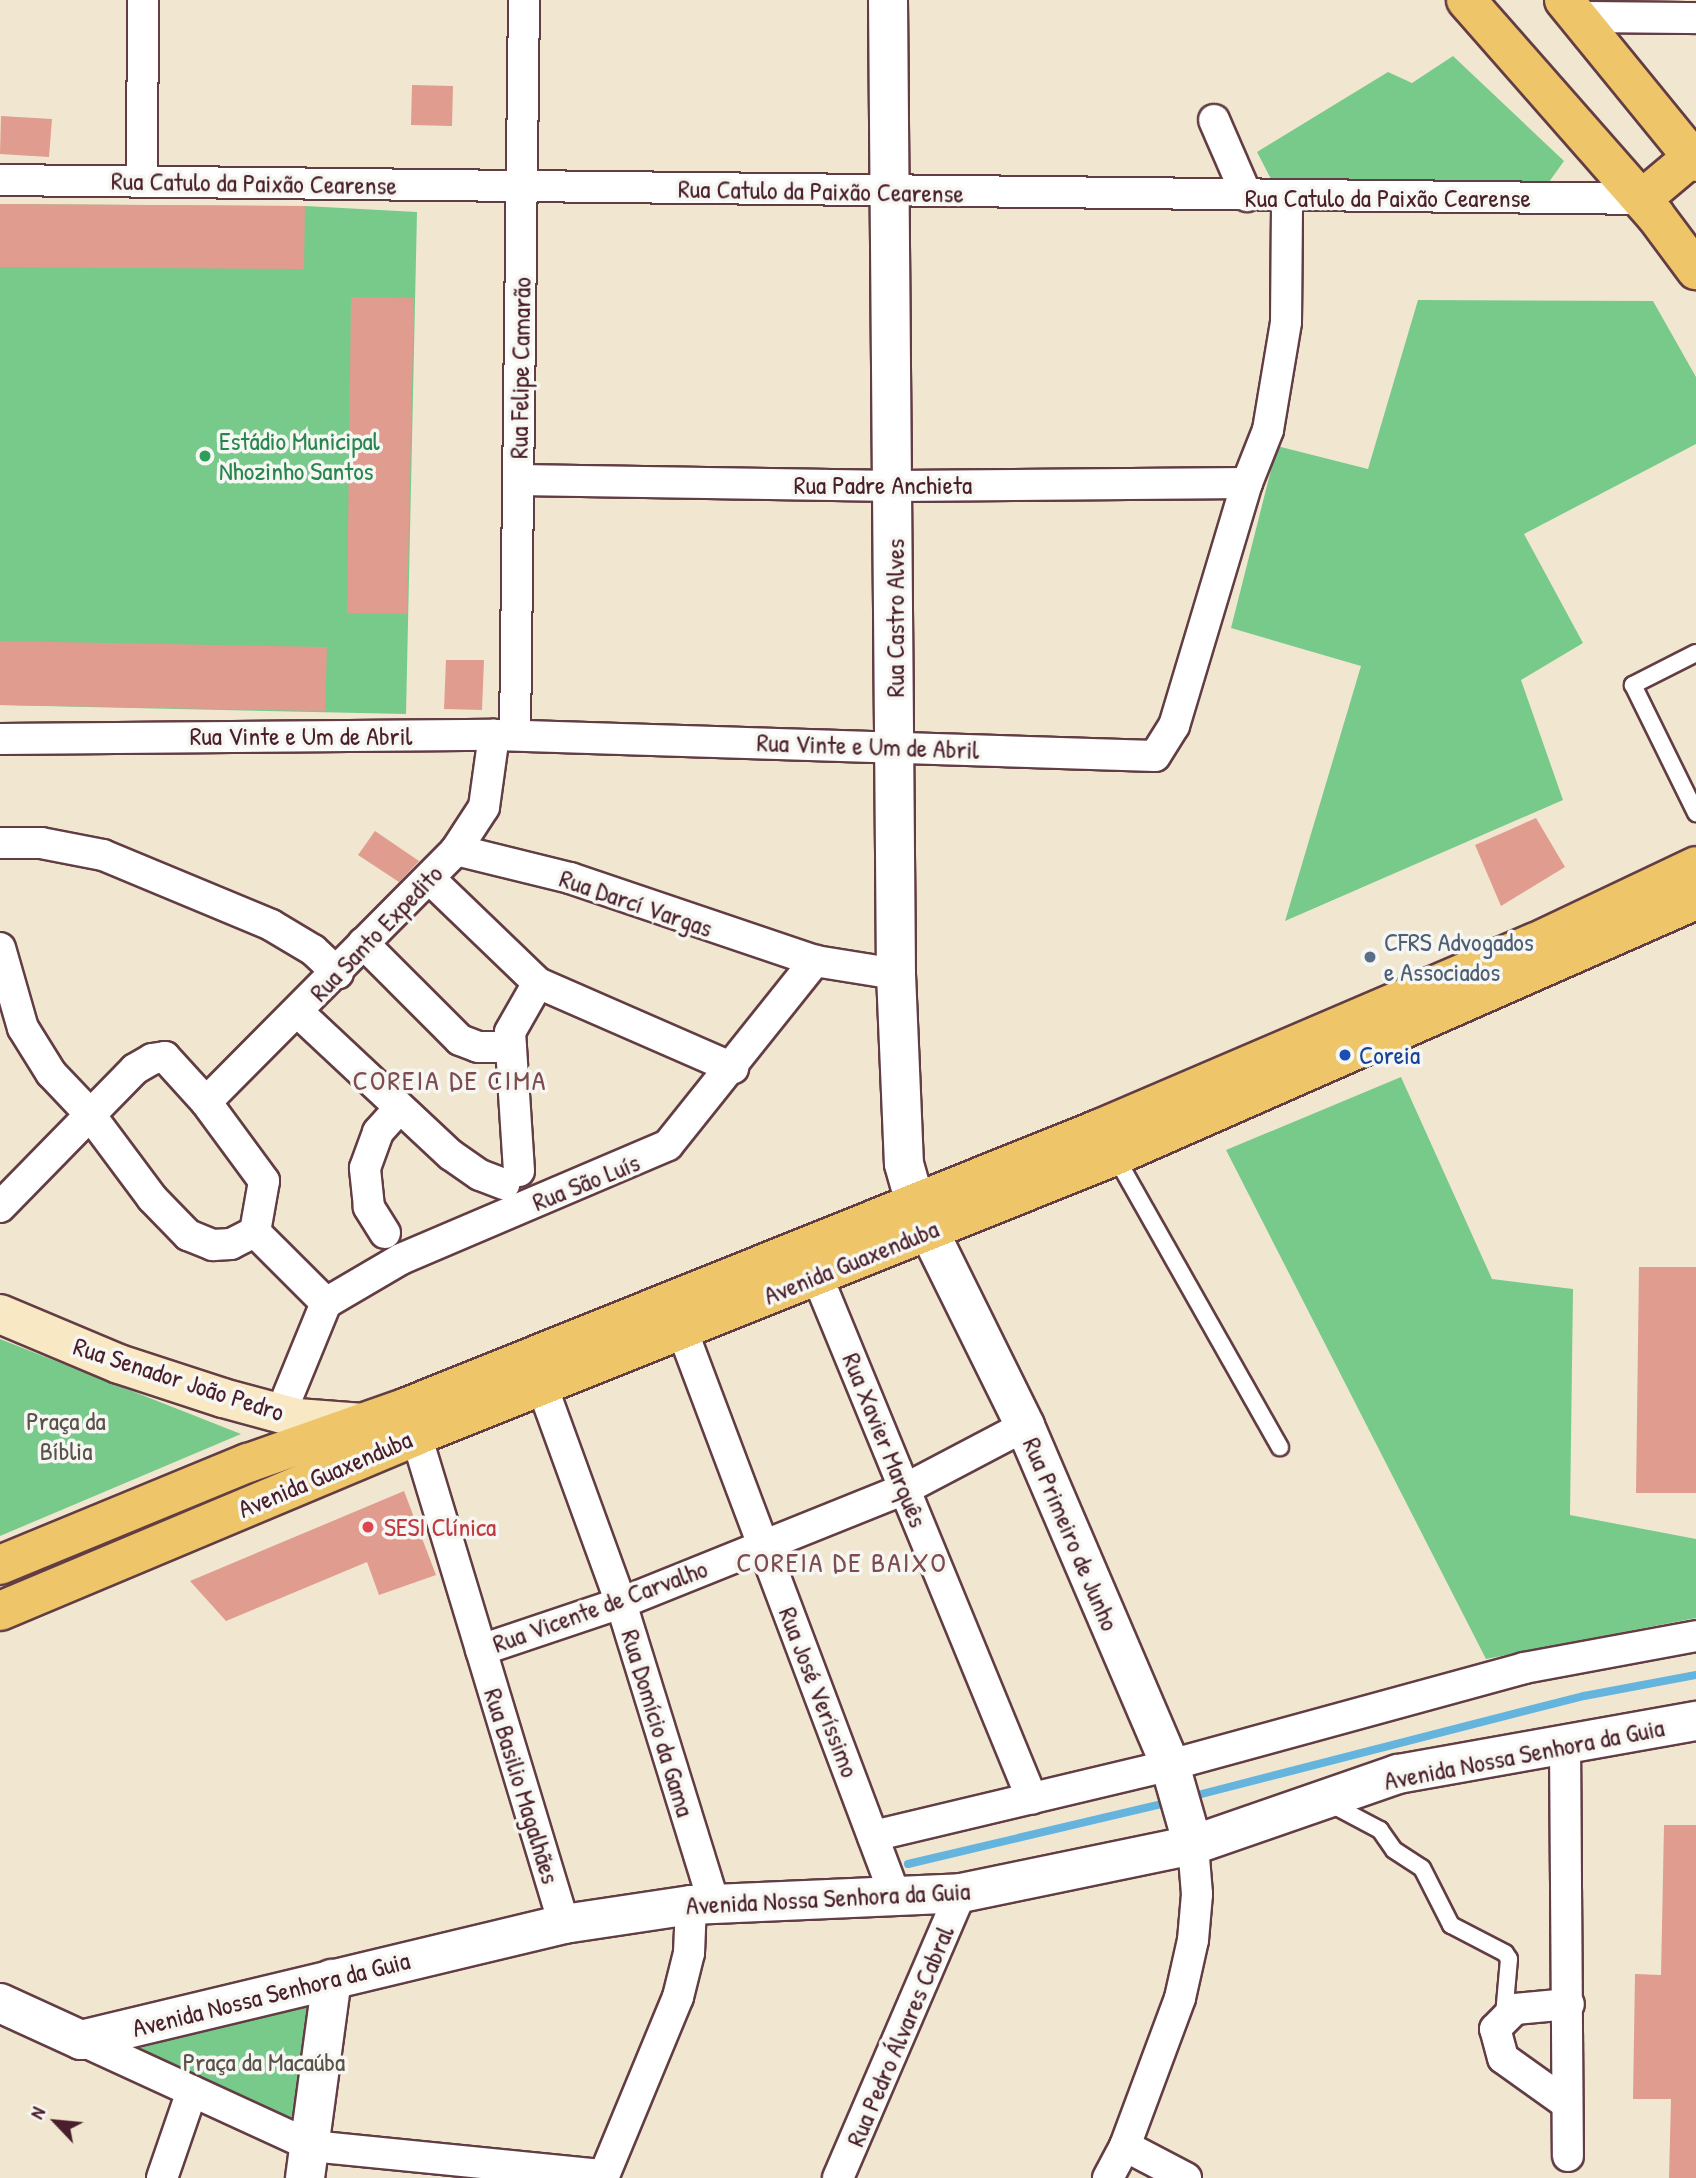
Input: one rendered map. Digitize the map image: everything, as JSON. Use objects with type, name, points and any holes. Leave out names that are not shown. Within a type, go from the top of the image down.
[{"type":"main road","points":[[1466,0],[1642,200],[1696,270]]},
{"type":"main road","points":[[1572,9],[1694,160],[1642,200]]},
{"type":"main road","name":"Avenida Guaxenduba","points":[[1107,1143],[1696,866]]},
{"type":"main road","name":"Avenida Guaxenduba","points":[[0,1611],[412,1421],[1107,1143],[1696,900]]},
{"type":"main road","name":"Avenida Guaxenduba","points":[[0,1565],[248,1463],[363,1423],[412,1421],[542,1385],[817,1276],[923,1217]]},
{"type":"main road","name":"Rua Senador João Pedro","points":[[0,1314],[119,1364],[280,1415],[363,1423]]},
{"type":"main road","points":[[0,1582],[11,1573],[208,1492],[248,1463]]},
{"type":"street","points":[[142,182],[143,0]]},
{"type":"street","name":"Rua Felipe Camarão","points":[[505,735],[518,480],[524,0]]},
{"type":"street","name":"Rua Castro Alves","points":[[888,0],[888,192],[895,486],[896,974],[904,1164],[923,1217]]},
{"type":"street","points":[[1572,9],[1696,18]]},
{"type":"street","points":[[1213,120],[1247,197]]},
{"type":"street","name":"Rua Catulo da Paixão Cearense","points":[[0,180],[1642,200]]},
{"type":"street","name":"Rua Vinte e Um de Abril","points":[[0,739],[505,735],[1155,756],[1174,726],[1247,483],[1268,430],[1286,322],[1287,197]]},
{"type":"street","name":"Rua Padre Anchieta","points":[[518,480],[895,486],[1247,483]]},
{"type":"street","name":"Rua Santo Expedito","points":[[206,1102],[299,1013],[363,943],[456,850],[484,807],[505,735]]},
{"type":"street","points":[[0,843],[41,843],[103,855],[271,925],[313,950],[338,973]]},
{"type":"street","name":"Rua Darcí Vargas","points":[[456,850],[570,878],[815,961]]},
{"type":"street","points":[[429,879],[538,983],[733,1068]]},
{"type":"street","points":[[363,943],[460,1040],[478,1047],[511,1047]]},
{"type":"street","points":[[0,948],[23,1028],[51,1073],[88,1112],[152,1198],[188,1235],[213,1245],[231,1244],[255,1232]]},
{"type":"street","points":[[815,961],[896,974]]},
{"type":"street","name":"Rua São Luís","points":[[326,1303],[401,1259],[650,1156],[687,1125],[815,961]]},
{"type":"street","points":[[299,1013],[398,1110],[451,1155],[511,1177],[511,1047],[516,1016],[538,983]]},
{"type":"street","points":[[0,1207],[88,1112],[135,1069],[152,1059],[165,1057],[206,1102],[264,1181],[255,1232]]},
{"type":"street","points":[[385,1233],[369,1207],[365,1168],[378,1132],[398,1110]]},
{"type":"street","name":"Rua Primeiro de Junho","points":[[923,1217],[1025,1426],[1172,1774],[1190,1835]]},
{"type":"street","points":[[255,1232],[326,1303],[280,1415]]},
{"type":"street","name":"Rua Xavier Marquês","points":[[817,1276],[1032,1799]]},
{"type":"street","name":"Rua José Veríssimo","points":[[682,1330],[896,1898]]},
{"type":"street","name":"Rua Domício da Gama","points":[[542,1385],[621,1603],[703,1904]]},
{"type":"street","name":"Rua Basilio Magalhães","points":[[412,1421],[564,1924]]},
{"type":"street","name":"Rua Vicente de Carvalho","points":[[481,1650],[621,1603],[905,1489],[1025,1426]]},
{"type":"street","points":[[873,1836],[1032,1799],[1172,1774],[1524,1668],[1696,1636]]},
{"type":"street","name":"Avenida Nossa Senhora da Guia","points":[[81,2040],[564,1924],[703,1904],[896,1898],[961,1893],[1323,1800],[1398,1774],[1565,1741],[1696,1721]]},
{"type":"street","points":[[1565,1741],[1569,2004],[1566,2103],[1569,2156]]},
{"type":"street","points":[[1108,2178],[1125,2146],[1183,1986],[1197,1894],[1190,1835]]},
{"type":"street","name":"Rua Pedro Álvares Cabral","points":[[838,2178],[961,1893]]},
{"type":"street","points":[[0,2003],[192,2091],[308,2162],[604,2177],[678,1997],[703,1904]]},
{"type":"street","points":[[308,2162],[332,1979]]},
{"type":"street","points":[[1566,2103],[1503,2058],[1495,2029],[1504,2015],[1514,2009],[1569,2004]]},
{"type":"street","points":[[162,2178],[192,2091]]},
{"type":"street","points":[[1125,2146],[1186,2178]]},
{"type":"lane","points":[[1696,653],[1633,685],[1696,813]]},
{"type":"lane","points":[[1107,1143],[1280,1447]]},
{"type":"lane","points":[[385,1233],[401,1259]]},
{"type":"lane","points":[[1323,1800],[1380,1830],[1394,1850],[1422,1868],[1451,1925],[1505,1953],[1509,1959],[1504,2015]]},
{"type":"green space","points":[[1453,56],[1564,161],[1549,182],[1273,183],[1257,152],[1388,72],[1412,83]]},
{"type":"green space","name":"Estádio Municipal Nhozinho Santos","points":[[0,204],[305,206],[417,212],[406,714],[0,705]]},
{"type":"green space","points":[[1418,300],[1653,301],[1696,377],[1696,444],[1524,534],[1583,643],[1521,680],[1563,800],[1285,921],[1361,666],[1231,628],[1277,446],[1368,469]]},
{"type":"green space","points":[[1401,1077],[1492,1279],[1573,1289],[1570,1515],[1696,1539],[1696,1618],[1486,1659],[1226,1150]]},
{"type":"green space","name":"Praça da Bíblia","points":[[0,1339],[241,1434],[0,1536]]},
{"type":"green space","name":"Praça da Macaúba","points":[[318,1998],[302,2133],[133,2050]]},
{"type":"building","points":[[412,85],[453,86],[452,126],[411,125]]},
{"type":"building","points":[[1,116],[52,119],[49,157],[0,154]]},
{"type":"building","points":[[0,204],[305,206],[304,269],[0,267]]},
{"type":"building","points":[[351,297],[414,298],[407,614],[347,613]]},
{"type":"building","points":[[0,641],[327,647],[325,711],[0,705]]},
{"type":"building","points":[[446,660],[484,660],[482,710],[444,709]]},
{"type":"building","points":[[1536,818],[1565,867],[1501,906],[1475,845]]},
{"type":"building","points":[[375,831],[419,861],[399,882],[358,855]]},
{"type":"building","points":[[1639,1267],[1696,1267],[1696,1493],[1636,1493]]},
{"type":"building","name":"SESI Clínica","points":[[404,1491],[436,1575],[379,1595],[367,1562],[226,1621],[190,1581]]},
{"type":"building","points":[[1664,1825],[1696,1825],[1696,2178],[1669,2178],[1671,2099],[1633,2099],[1635,1974],[1661,1975]]},
{"type":"waterway","points":[[1190,1797],[1584,1696],[1696,1675]]},
{"type":"waterway","points":[[908,1864],[1171,1802]]},
{"type":"place","name":"Estádio Municipal Nhozinho Santos","points":[[205,456]]},
{"type":"place","name":"CFRS Advogados e Associados","points":[[1370,957]]},
{"type":"place","name":"Coreia","points":[[1345,1055]]},
{"type":"place","name":"SESI Clínica","points":[[368,1527]]},
{"type":"district","name":"COREIA DE CIMA","points":[[450,1080]]},
{"type":"district","name":"COREIA DE BAIXO","points":[[842,1562]]}]
